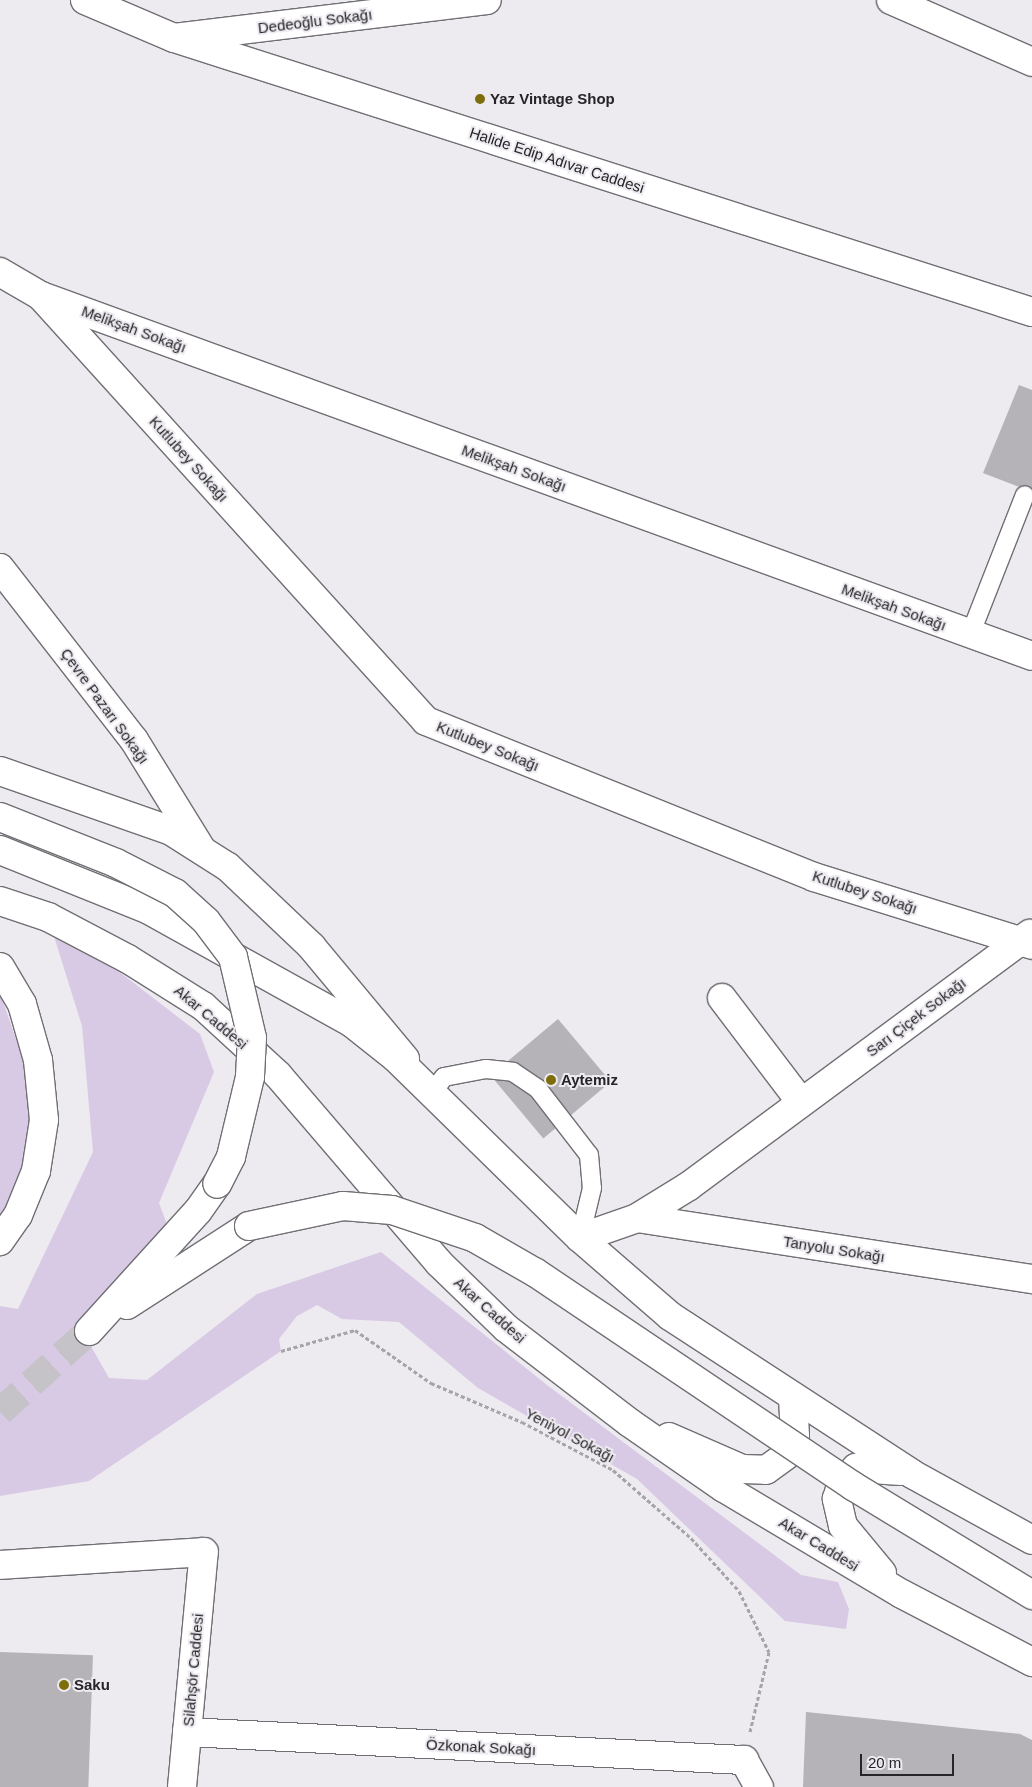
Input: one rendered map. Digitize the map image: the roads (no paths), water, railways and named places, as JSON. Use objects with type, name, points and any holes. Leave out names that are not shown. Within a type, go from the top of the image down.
[{"type":"street","name":"Halide Edip Adıvar Caddesi","points":[[85,0],[174,38],[1032,312]]},
{"type":"street","name":"Dedeoğlu Sokağı","points":[[174,38],[487,0]]},
{"type":"street","points":[[891,0],[1032,62]]},
{"type":"street","name":"Melikşah Sokağı","points":[[0,272],[41,296],[1032,656]]},
{"type":"street","name":"Kutlubey Sokağı","points":[[41,296],[426,721],[814,877],[1028,939]]},
{"type":"street","name":"Çevre Pazarı Sokağı","points":[[0,568],[134,740],[202,850]]},
{"type":"street","points":[[0,771],[171,831],[228,867],[311,946],[432,1093]]},
{"type":"street","points":[[0,817],[116,864],[175,893],[206,921],[233,957],[252,1038],[244,1115],[217,1184],[198,1211],[89,1331],[249,1226],[343,1206],[392,1210],[475,1238],[536,1273],[853,1486],[1032,1595]]},
{"type":"street","points":[[0,850],[149,910],[294,989],[352,1024],[432,1093],[580,1238],[670,1316],[794,1400],[912,1474],[1032,1540]]},
{"type":"street","name":"Akar Caddesi","points":[[0,901],[48,917],[113,951],[203,1006],[278,1075],[357,1171],[459,1283],[506,1328],[630,1423],[724,1488],[902,1594],[1032,1662]]},
{"type":"street","name":"Sarı Çiçek Sokağı","points":[[580,1238],[637,1218],[689,1186],[801,1102],[1028,939]]},
{"type":"street","points":[[0,967],[22,1004],[38,1060],[44,1120],[36,1171],[18,1215],[0,1241]]},
{"type":"street","points":[[722,998],[801,1102]]},
{"type":"street","name":"Tanyolu Sokağı","points":[[637,1218],[1032,1279]]},
{"type":"street","points":[[630,1423],[757,1472],[780,1462],[789,1453],[798,1418],[794,1400]]},
{"type":"street","points":[[902,1594],[843,1526],[837,1499],[841,1485],[856,1468],[890,1468],[912,1474]]},
{"type":"street","name":"Silahşör Caddesi","points":[[0,1565],[204,1552],[182,1787]]},
{"type":"street","name":"Özkonak Sokağı","points":[[187,1732],[744,1760],[759,1787]]},
{"type":"lane","points":[[970,635],[1025,495]]},
{"type":"lane","points":[[432,1093],[444,1077],[486,1068],[513,1072],[538,1090],[589,1156],[592,1188],[580,1238]]},
{"type":"tunnel","points":[[0,1412],[89,1331]]},
{"type":"place","name":"Yaz Vintage Shop","points":[[480,99]]},
{"type":"place","name":"Aytemiz","points":[[551,1080]]},
{"type":"place","name":"Saku","points":[[64,1685]]}]
